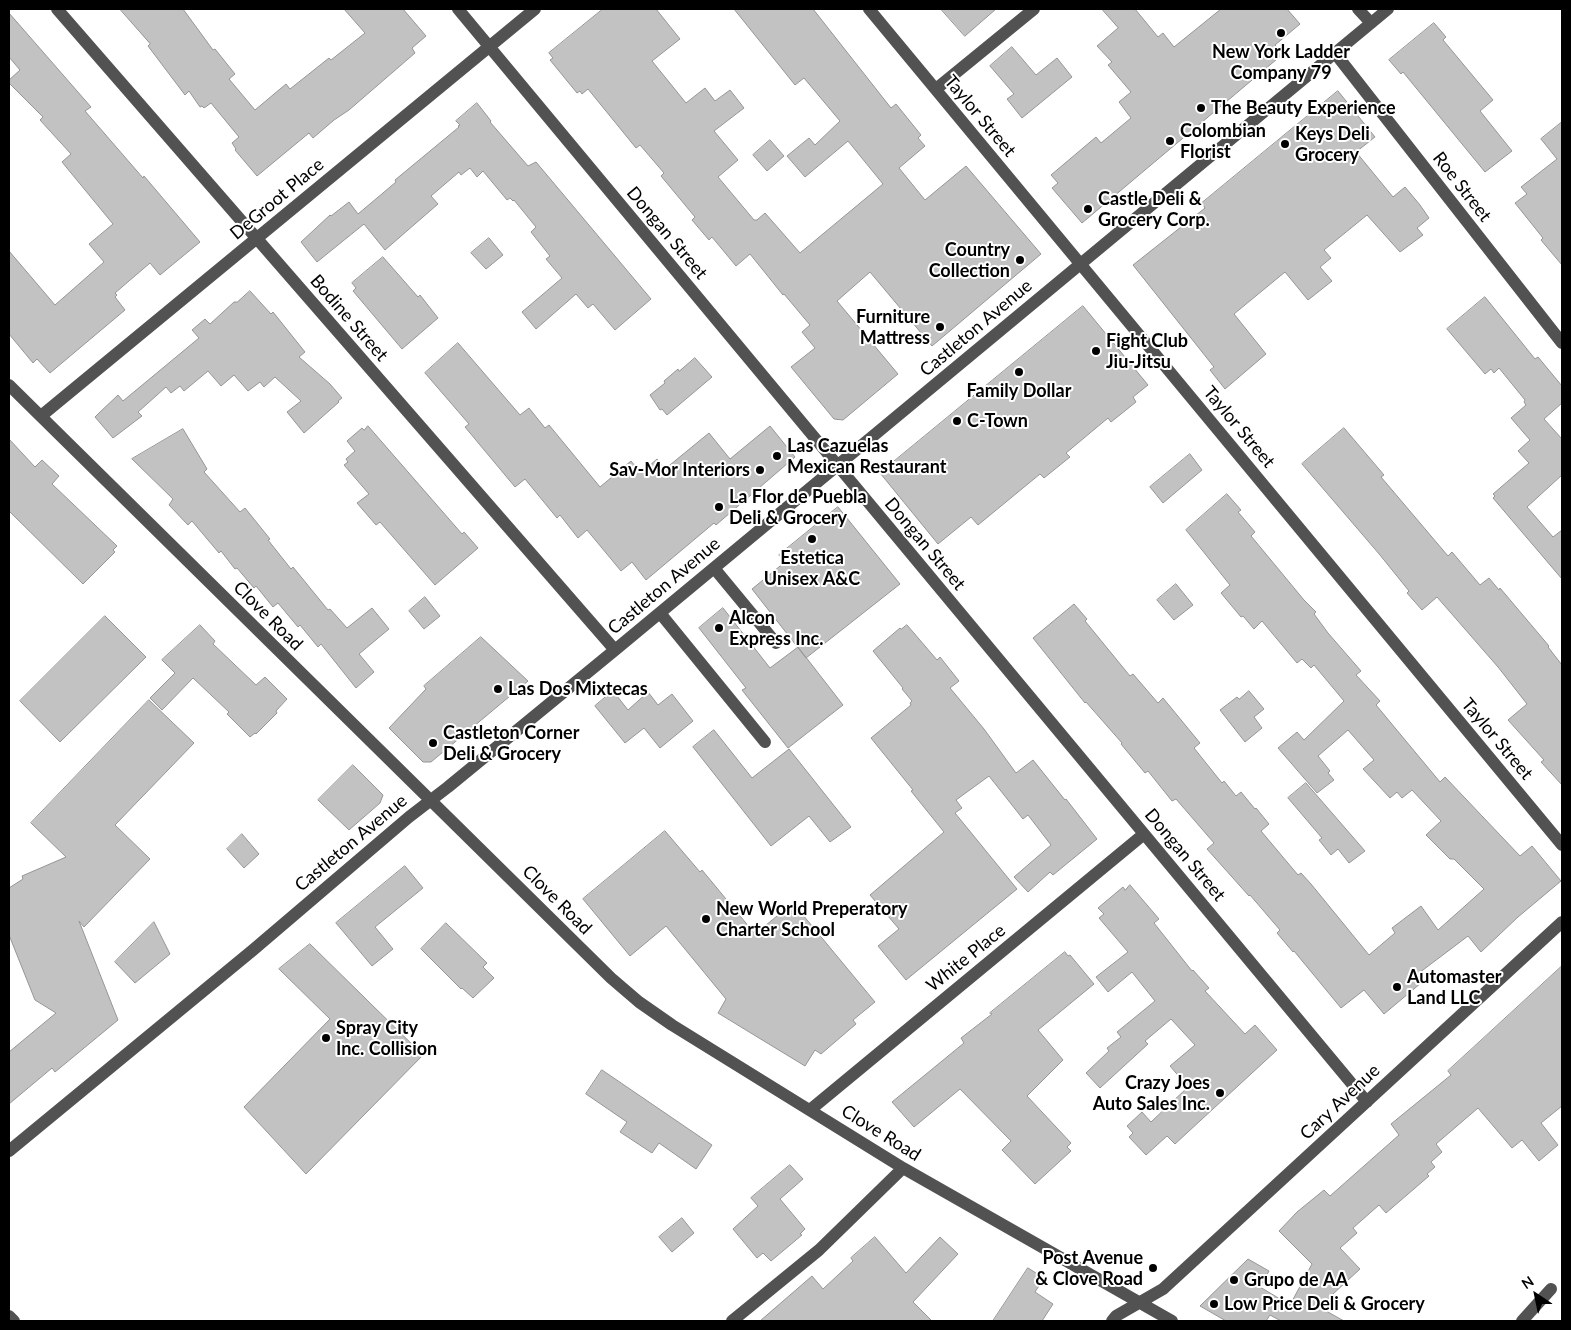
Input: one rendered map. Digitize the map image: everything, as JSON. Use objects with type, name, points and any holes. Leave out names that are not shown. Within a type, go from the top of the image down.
[{"type":"street","name":"Bodine Street","points":[[57,9],[615,650]]},
{"type":"street","name":"Dongan Street","points":[[458,9],[1366,1102]]},
{"type":"street","name":"DeGroot Place","points":[[41,416],[535,9]]},
{"type":"street","name":"Taylor Street","points":[[869,9],[1562,846]]},
{"type":"street","points":[[936,90],[1034,9]]},
{"type":"street","points":[[1358,9],[1370,23]]},
{"type":"street","name":"Castleton Avenue","points":[[9,1151],[430,800],[660,613],[1388,9]]},
{"type":"street","name":"Roe Street","points":[[1335,53],[1562,343]]},
{"type":"street","name":"Clove Road","points":[[9,384],[610,978],[639,1002],[684,1033],[903,1168],[1172,1321]]},
{"type":"street","points":[[714,568],[776,643]]},
{"type":"street","points":[[660,613],[766,742]]},
{"type":"street","name":"White Place","points":[[810,1110],[1144,834]]},
{"type":"street","name":"Cary Avenue","points":[[1112,1321],[1116,1316],[1138,1302],[1163,1289],[1562,922]]},
{"type":"street","points":[[732,1321],[819,1250],[903,1168]]},
{"type":"street","points":[[1522,1321],[1551,1289]]},
{"type":"street","points":[[9,1316],[14,1321]]},
{"type":"building","points":[[120,9],[183,9],[213,50],[215,49],[235,74],[229,79],[255,110],[286,84],[290,89],[329,58],[331,60],[365,33],[344,9],[403,9],[426,36],[412,48],[415,53],[349,110],[313,138],[309,133],[257,176],[235,150],[232,143],[239,137],[211,103],[204,108],[200,107],[189,91],[185,95],[148,46],[150,44]]},
{"type":"building","points":[[603,9],[656,9],[680,39],[652,61],[686,103],[705,88],[715,101],[730,90],[744,108],[714,131],[738,160],[718,177],[754,220],[757,220],[765,213],[800,253],[883,184],[848,141],[805,177],[787,156],[809,138],[815,145],[840,121],[804,78],[795,85],[734,9],[813,9],[891,108],[896,104],[921,135],[918,138],[925,146],[899,168],[925,200],[966,166],[1041,254],[932,346],[870,272],[837,301],[898,374],[843,420],[834,419],[791,367],[815,348],[802,332],[810,325],[750,254],[736,266],[712,237],[709,240],[692,220],[695,217],[661,176],[664,173],[640,145],[636,148],[588,89],[582,94],[580,91],[577,93],[550,60],[553,58],[549,53]]},
{"type":"building","points":[[941,9],[996,9],[965,36]]},
{"type":"building","points":[[1102,9],[1135,9],[1158,37],[1163,33],[1174,47],[1221,9],[1287,9],[1300,24],[1275,45],[1283,54],[1082,223],[1052,188],[1058,183],[1051,175],[1096,137],[1101,143],[1131,118],[1119,102],[1131,92],[1108,65],[1112,62],[1097,46],[1118,28]]},
{"type":"building","points":[[9,13],[91,107],[85,111],[200,242],[160,275],[150,263],[115,293],[117,295],[115,297],[125,310],[50,373],[37,359],[33,363],[9,334],[9,251],[55,305],[104,262],[89,244],[113,224],[62,162],[71,154],[40,120],[43,117],[9,83],[9,80],[20,70],[9,57]]},
{"type":"building","points":[[1434,23],[1446,37],[1443,40],[1493,100],[1480,111],[1512,151],[1485,172],[1403,72],[1401,74],[1389,60]]},
{"type":"building","points":[[1012,47],[1036,75],[1057,58],[1072,77],[1022,118],[1007,99],[1014,94],[990,66]]},
{"type":"building","points":[[1338,91],[1375,137],[1356,152],[1393,197],[1405,187],[1420,205],[1429,218],[1417,228],[1423,235],[1400,252],[1367,215],[1324,250],[1331,258],[1320,267],[1332,281],[1308,300],[1285,272],[1234,314],[1266,354],[1225,389],[1210,370],[1214,367],[1133,265],[1205,208],[1202,203]]},
{"type":"building","points":[[477,103],[490,122],[528,166],[536,162],[651,299],[615,330],[593,304],[588,308],[576,294],[536,329],[522,312],[562,278],[546,259],[550,256],[531,232],[536,227],[514,200],[510,198],[507,200],[483,171],[477,177],[470,168],[461,175],[459,172],[431,196],[438,204],[385,250],[364,224],[317,262],[301,242],[330,215],[349,202],[358,214],[396,182],[395,180],[459,127],[460,125],[456,121]]},
{"type":"building","points":[[1562,122],[1562,265],[1541,240],[1543,238],[1515,203],[1527,194],[1521,187],[1557,159],[1541,139]]},
{"type":"building","points":[[770,140],[784,156],[767,171],[753,155]]},
{"type":"building","points":[[489,238],[503,255],[486,269],[471,253]]},
{"type":"building","points":[[383,257],[418,297],[420,295],[438,318],[402,349],[353,291],[356,288],[352,283]]},
{"type":"building","points":[[250,291],[271,314],[273,312],[305,352],[299,357],[330,384],[342,398],[339,402],[304,433],[287,412],[301,401],[275,377],[264,387],[260,382],[248,391],[234,375],[221,386],[208,371],[184,391],[180,386],[171,393],[166,387],[138,412],[142,416],[113,438],[95,417],[118,395],[123,401],[199,338],[192,330],[205,319],[210,324],[234,302],[237,302]]},
{"type":"building","points":[[1485,297],[1535,359],[1538,357],[1562,386],[1562,403],[1544,419],[1562,439],[1562,475],[1527,507],[1553,537],[1562,530],[1562,579],[1493,498],[1495,496],[1493,494],[1529,463],[1518,451],[1530,440],[1511,418],[1526,405],[1525,400],[1499,368],[1494,373],[1491,369],[1485,374],[1447,329]]},
{"type":"building","points":[[1083,306],[1148,385],[1133,397],[1136,402],[1111,422],[1108,418],[1066,453],[1070,457],[1044,478],[1040,474],[978,525],[971,517],[938,544],[880,473]]},
{"type":"building","points":[[458,343],[520,415],[529,408],[545,428],[549,425],[600,487],[631,461],[641,473],[657,459],[665,469],[709,433],[730,459],[770,426],[795,457],[716,525],[714,523],[646,580],[632,562],[621,571],[587,530],[578,538],[560,515],[557,518],[525,479],[515,487],[465,427],[469,424],[425,373]]},
{"type":"building","points":[[695,358],[712,377],[667,415],[662,409],[660,410],[650,395],[678,369],[679,371]]},
{"type":"building","points":[[368,426],[462,534],[464,532],[478,548],[435,585],[380,522],[376,525],[357,503],[369,494],[344,465],[348,462],[346,459],[355,451],[347,441],[362,428],[364,430]]},
{"type":"building","points":[[1344,428],[1384,475],[1381,477],[1448,556],[1452,552],[1480,585],[1489,578],[1499,590],[1500,588],[1549,646],[1562,665],[1562,785],[1541,762],[1544,760],[1508,720],[1527,704],[1498,667],[1437,597],[1422,610],[1407,593],[1409,591],[1380,555],[1302,464]]},
{"type":"building","points":[[183,429],[207,469],[204,472],[240,512],[245,508],[291,569],[293,567],[328,610],[330,609],[347,628],[372,608],[389,629],[359,654],[374,672],[356,688],[321,644],[318,647],[278,603],[273,607],[256,586],[254,588],[237,568],[235,569],[221,551],[219,553],[192,521],[188,525],[169,505],[173,499],[132,459]]},
{"type":"building","points":[[9,439],[35,467],[42,460],[59,476],[52,484],[117,546],[113,550],[115,552],[83,584],[9,511]]},
{"type":"building","points":[[1190,454],[1202,470],[1163,503],[1150,487]]},
{"type":"building","points":[[1227,494],[1241,510],[1238,512],[1255,532],[1251,536],[1316,612],[1314,614],[1328,633],[1361,671],[1356,675],[1380,701],[1376,705],[1440,782],[1445,777],[1520,856],[1532,846],[1561,881],[1518,917],[1481,952],[1468,936],[1415,976],[1421,983],[1384,1014],[1364,990],[1341,1008],[1277,933],[1280,930],[1207,849],[1214,843],[1176,799],[1172,801],[1148,771],[1145,773],[1033,638],[1074,604],[1087,619],[1085,621],[1130,676],[1133,674],[1158,703],[1163,698],[1200,743],[1194,748],[1222,783],[1224,781],[1236,796],[1241,792],[1256,808],[1269,824],[1261,831],[1298,875],[1301,873],[1311,884],[1369,955],[1395,933],[1392,928],[1421,906],[1438,930],[1484,889],[1454,859],[1450,859],[1426,835],[1441,821],[1412,790],[1402,798],[1397,792],[1390,798],[1363,769],[1374,760],[1348,730],[1318,756],[1330,771],[1328,773],[1334,780],[1317,793],[1278,748],[1297,732],[1304,740],[1344,701],[1314,665],[1311,668],[1302,659],[1297,663],[1262,621],[1254,629],[1221,593],[1230,585],[1186,530]]},
{"type":"building","points":[[838,507],[900,584],[806,658],[752,589],[785,562],[779,555]]},
{"type":"building","points":[[1176,584],[1193,605],[1174,620],[1157,600]]},
{"type":"building","points":[[425,597],[440,616],[424,629],[409,611]]},
{"type":"building","points":[[723,608],[770,668],[798,647],[843,705],[788,748],[742,690],[746,688],[699,628]]},
{"type":"building","points":[[105,616],[146,657],[60,742],[20,701]]},
{"type":"building","points":[[200,625],[215,641],[213,644],[256,685],[265,677],[287,699],[276,711],[277,713],[256,734],[250,737],[227,714],[229,712],[193,678],[162,710],[150,698],[175,673],[162,660]]},
{"type":"building","points":[[907,625],[937,660],[940,657],[959,681],[950,688],[984,729],[1016,773],[1033,760],[1097,839],[1053,875],[1050,872],[1028,892],[1014,877],[1051,845],[1028,815],[1023,819],[989,776],[956,800],[962,808],[955,813],[1017,889],[906,980],[878,946],[899,929],[870,895],[944,832],[871,738],[911,705],[912,701],[903,688],[873,651],[900,628]]},
{"type":"building","points":[[481,637],[528,681],[431,762],[423,762],[389,728],[426,689],[424,686]]},
{"type":"building","points":[[613,691],[628,710],[648,692],[658,705],[672,694],[693,721],[660,748],[644,728],[625,743],[595,706]]},
{"type":"building","points":[[1249,691],[1264,709],[1254,717],[1262,728],[1245,742],[1220,710],[1237,697],[1239,699]]},
{"type":"building","points":[[149,700],[194,743],[115,825],[150,859],[84,927],[79,921],[118,1020],[55,1072],[52,1068],[9,1104],[9,1052],[56,1013],[35,1000],[9,935],[9,888],[23,879],[22,876],[66,857],[31,823]]},
{"type":"building","points":[[714,730],[752,778],[789,749],[851,827],[830,842],[809,816],[771,846],[693,747]]},
{"type":"building","points":[[353,765],[383,795],[380,803],[349,830],[318,800]]},
{"type":"building","points":[[1306,783],[1365,851],[1349,863],[1338,849],[1331,855],[1319,840],[1322,838],[1288,798]]},
{"type":"building","points":[[665,831],[700,872],[702,870],[755,934],[793,903],[875,1002],[853,1020],[856,1024],[821,1054],[815,1050],[805,1066],[718,1013],[726,999],[666,926],[630,956],[583,899]]},
{"type":"building","points":[[242,834],[259,854],[244,868],[227,849]]},
{"type":"building","points":[[405,866],[423,888],[375,927],[393,949],[372,966],[336,923]]},
{"type":"building","points":[[1130,885],[1159,919],[1154,923],[1192,971],[1209,988],[1205,991],[1245,1034],[1255,1025],[1277,1050],[1175,1144],[1167,1136],[1146,1155],[1129,1137],[1133,1133],[1127,1126],[1142,1112],[1151,1122],[1188,1087],[1170,1066],[1195,1045],[1171,1019],[1145,1041],[1148,1044],[1100,1088],[1086,1073],[1109,1051],[1107,1048],[1121,1037],[1117,1032],[1155,1001],[1132,972],[1108,992],[1096,977],[1128,952],[1099,918],[1104,914],[1098,908],[1123,887],[1125,890]]},
{"type":"building","points":[[154,922],[170,954],[135,983],[115,962]]},
{"type":"building","points":[[446,923],[487,963],[483,967],[494,978],[473,998],[461,989],[421,949]]},
{"type":"building","points":[[310,944],[423,1055],[306,1174],[244,1107],[330,1019],[279,969]]},
{"type":"building","points":[[1065,952],[1068,956],[1070,955],[1094,984],[1038,1030],[1063,1060],[1027,1096],[1071,1143],[1067,1147],[1071,1151],[1035,1184],[1002,1150],[1011,1141],[960,1089],[914,1127],[892,1102],[964,1043],[961,1038]]},
{"type":"building","points":[[1562,966],[1562,1106],[1541,1123],[1558,1145],[1539,1161],[1522,1140],[1512,1148],[1478,1108],[1436,1144],[1442,1152],[1431,1162],[1435,1167],[1427,1174],[1429,1176],[1386,1213],[1379,1205],[1353,1228],[1357,1233],[1340,1248],[1360,1269],[1319,1307],[1344,1321],[1281,1321],[1270,1315],[1266,1321],[1226,1321],[1200,1306],[1248,1259],[1269,1271],[1260,1287],[1290,1305],[1312,1264],[1279,1231],[1297,1212],[1324,1190],[1330,1196],[1399,1135],[1391,1124],[1451,1075],[1448,1071]]},
{"type":"building","points":[[602,1070],[712,1145],[696,1169],[659,1143],[652,1153],[620,1132],[627,1122],[586,1094]]},
{"type":"building","points":[[790,1165],[803,1179],[780,1199],[805,1229],[800,1234],[802,1235],[771,1261],[763,1253],[757,1258],[733,1229],[758,1206],[751,1198]]},
{"type":"building","points":[[682,1218],[694,1233],[672,1252],[659,1237]]},
{"type":"building","points":[[875,1237],[906,1273],[940,1237],[958,1254],[913,1302],[932,1321],[760,1321],[812,1276],[823,1289],[853,1261],[851,1258]]},
{"type":"building","points":[[1028,1268],[1044,1278],[1035,1292],[1053,1304],[1042,1321],[993,1321]]},
{"type":"place","name":"New York Ladder Company 79","points":[[1281,33]]},
{"type":"place","name":"The Beauty Experience","points":[[1201,108]]},
{"type":"place","name":"Colombian Florist","points":[[1170,141]]},
{"type":"place","name":"Keys Deli Grocery","points":[[1285,144]]},
{"type":"place","name":"Castle Deli & Grocery Corp.","points":[[1088,209]]},
{"type":"place","name":"Country Collection","points":[[1020,260]]},
{"type":"place","name":"Furniture Mattress","points":[[940,327]]},
{"type":"place","name":"Fight Club Jiu-Jitsu","points":[[1096,351]]},
{"type":"place","name":"Family Dollar","points":[[1019,372]]},
{"type":"place","name":"C-Town","points":[[957,421]]},
{"type":"place","name":"Las Cazuelas Mexican Restaurant","points":[[777,456]]},
{"type":"place","name":"Sav-Mor Interiors","points":[[760,470]]},
{"type":"place","name":"La Flor de Puebla Deli & Grocery","points":[[719,507]]},
{"type":"place","name":"Estetica Unisex A&C","points":[[812,539]]},
{"type":"place","name":"Alcon Express Inc.","points":[[719,628]]},
{"type":"place","name":"Las Dos Mixtecas","points":[[498,689]]},
{"type":"place","name":"Castleton Corner Deli & Grocery","points":[[433,743]]},
{"type":"place","name":"New World Preperatory Charter School","points":[[706,919]]},
{"type":"place","name":"Automaster Land LLC","points":[[1397,987]]},
{"type":"place","name":"Spray City Inc. Collision","points":[[326,1038]]},
{"type":"place","name":"Crazy Joes Auto Sales Inc.","points":[[1220,1093]]},
{"type":"place","name":"Post Avenue & Clove Road","points":[[1153,1268]]},
{"type":"place","name":"Grupo de AA","points":[[1234,1280]]},
{"type":"place","name":"Low Price Deli & Grocery","points":[[1214,1304]]}]
